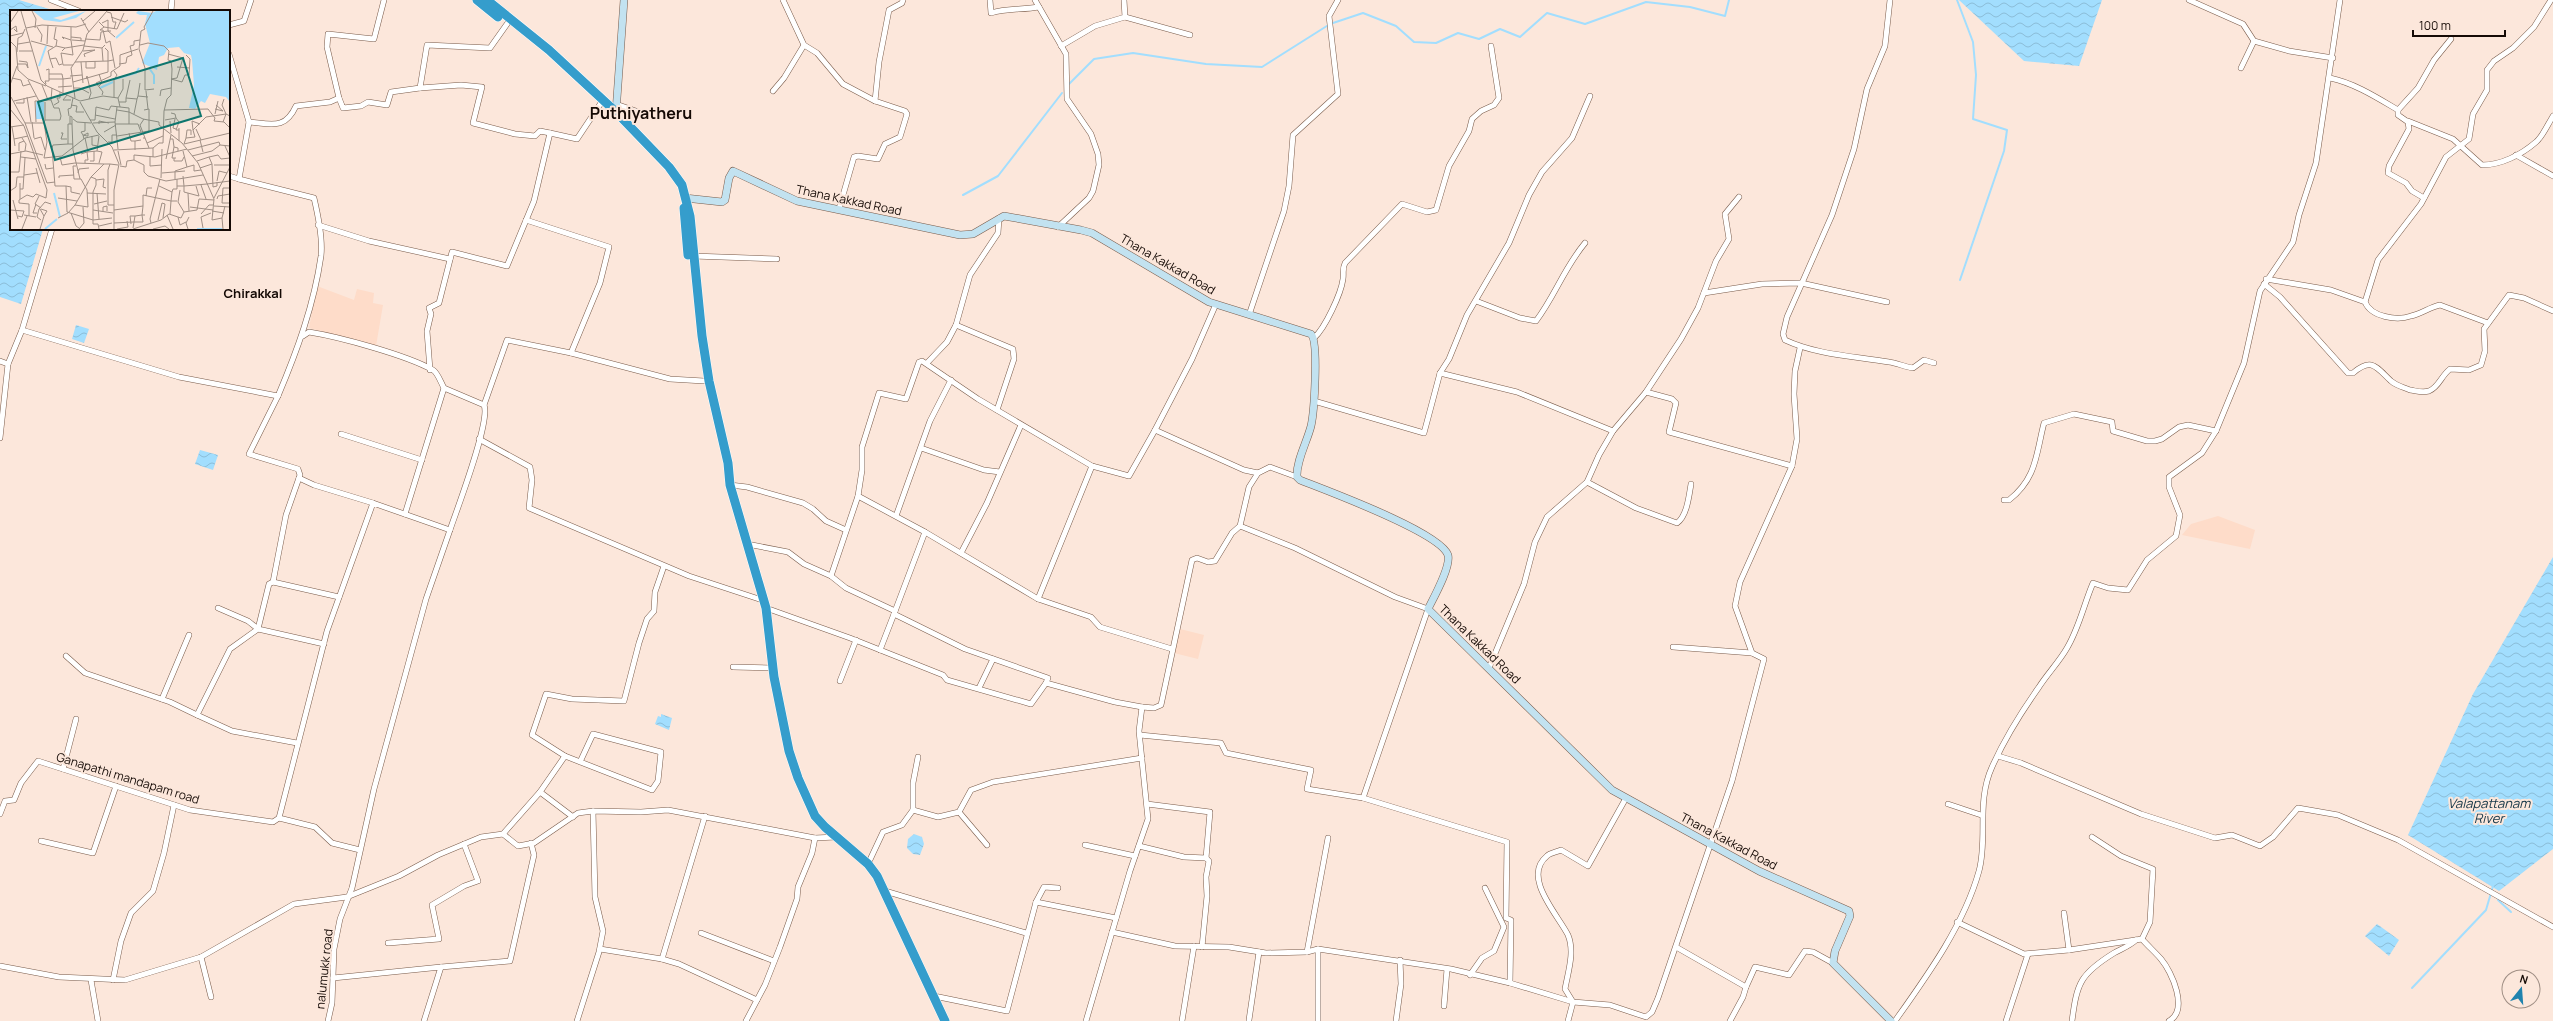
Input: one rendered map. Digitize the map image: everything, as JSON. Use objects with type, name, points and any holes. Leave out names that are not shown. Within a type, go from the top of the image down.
[{"type":"highway","points":[[477,0],[549,50],[645,147],[685,196],[684,229],[706,381],[728,463],[730,482],[746,544],[764,604],[770,630],[772,668],[780,715],[798,778],[815,816],[868,864],[885,891],[945,1021]]},
{"type":"highway","points":[[487,0],[509,22]]},
{"type":"highway","points":[[601,102],[616,108],[669,167],[685,196],[690,216],[706,381]]},
{"type":"main road","points":[[616,108],[624,0]]},
{"type":"main road","name":"Thana Kakkad Road","points":[[685,196],[722,202],[725,200],[729,178],[733,171],[740,172],[781,195],[960,235],[973,234],[999,218],[1009,216],[1092,233],[1216,304],[1299,329],[1314,338]]},
{"type":"main road","points":[[1297,477],[1311,427],[1314,401],[1314,338]]},
{"type":"main road","name":"Thana Kakkad Road","points":[[1297,477],[1300,480],[1362,504],[1439,543],[1448,554],[1448,564],[1428,608],[1612,790],[1759,871],[1849,911],[1850,916],[1835,951],[1834,963]]},
{"type":"main road","points":[[1834,963],[1891,1021]]},
{"type":"street","points":[[51,0],[76,10]]},
{"type":"street","points":[[171,10],[172,0]]},
{"type":"street","points":[[230,25],[244,21],[251,0]]},
{"type":"street","points":[[384,0],[374,39],[328,34],[327,47],[339,98],[343,108],[361,106],[368,102],[387,105],[391,92],[461,85],[482,87],[473,123],[516,134],[535,136],[540,131],[577,139],[601,102]]},
{"type":"street","points":[[783,0],[804,45],[817,53],[842,84],[875,101],[906,112],[903,130],[900,137],[885,144],[878,159],[858,156],[854,157],[839,209]]},
{"type":"street","points":[[875,101],[879,62],[889,10],[902,3],[903,0]]},
{"type":"street","points":[[990,0],[991,14],[1007,8],[1021,10],[1039,7]]},
{"type":"street","points":[[1035,0],[1061,46],[1068,62],[1067,99],[1094,140],[1099,165],[1097,179],[1089,198],[1058,227]]},
{"type":"street","points":[[1124,0],[1125,17]]},
{"type":"street","points":[[1249,315],[1284,211],[1289,186],[1293,135],[1338,94],[1329,16],[1338,0]]},
{"type":"street","points":[[1890,0],[1885,46],[1868,84],[1854,149],[1832,215],[1786,317],[1783,334],[1785,340],[1800,348],[1891,362],[1913,368],[1924,360],[1934,363]]},
{"type":"street","points":[[2189,0],[2244,24],[2254,41],[2289,51],[2333,58]]},
{"type":"street","points":[[1895,1021],[1957,922],[1979,871],[1982,853],[1981,815],[1988,778],[1998,756],[2039,686],[2056,666],[2068,646],[2093,583],[2108,588],[2128,590],[2147,560],[2176,536],[2180,515],[2169,487],[2169,477],[2202,453],[2216,431],[2244,363],[2254,315],[2266,279],[2293,242],[2299,215],[2316,163],[2333,58],[2340,0]]},
{"type":"street","points":[[2488,323],[2440,305],[2409,317],[2380,315],[2367,308],[2365,302],[2378,260],[2424,198],[2446,157],[2469,139],[2473,114],[2487,90],[2487,70],[2494,61],[2513,48],[2534,27],[2551,0]]},
{"type":"street","points":[[1061,46],[1095,26],[1125,17],[1190,35]]},
{"type":"street","points":[[420,88],[427,46],[490,48],[509,22]]},
{"type":"street","points":[[2398,110],[2418,88],[2434,60],[2451,39]]},
{"type":"street","points":[[2241,68],[2254,41]]},
{"type":"street","points":[[773,91],[784,78],[804,45]]},
{"type":"street","points":[[1314,338],[1320,333],[1330,313],[1343,279],[1345,263],[1397,207],[1402,204],[1427,212],[1436,210],[1450,166],[1464,140],[1472,119],[1481,111],[1494,105],[1500,98],[1492,46]]},
{"type":"street","points":[[230,57],[249,122],[239,179]]},
{"type":"street","points":[[2330,78],[2350,84],[2398,110]]},
{"type":"street","points":[[1314,401],[1424,433],[1440,373],[1449,359],[1467,315],[1509,243],[1529,195],[1542,172],[1572,138],[1590,96]]},
{"type":"street","points":[[249,122],[278,125],[291,117],[296,106],[330,102],[339,98]]},
{"type":"street","points":[[616,108],[636,111]]},
{"type":"street","points":[[2398,110],[2398,115],[2407,121],[2453,139],[2482,165],[2493,165],[2516,155],[2536,142],[2553,116]]},
{"type":"street","points":[[2407,121],[2409,128],[2389,166],[2388,173],[2406,183],[2412,191],[2424,198]]},
{"type":"street","points":[[430,370],[427,331],[431,314],[429,308],[439,304],[452,252],[507,266],[541,178],[550,133]]},
{"type":"street","points":[[2516,155],[2553,176]]},
{"type":"street","points":[[197,714],[230,649],[258,630],[263,602],[269,584],[273,582],[286,515],[299,478],[298,469],[249,454],[278,396],[303,336],[321,255],[314,198],[230,176]]},
{"type":"street","points":[[1488,668],[1522,590],[1536,542],[1547,518],[1559,504],[1586,482],[1613,431],[1646,392],[1689,326],[1716,262],[1729,239],[1725,214],[1739,197]]},
{"type":"street","points":[[927,363],[947,342],[956,325],[970,275],[998,233],[999,218]]},
{"type":"street","points":[[526,220],[609,247],[600,283],[571,352],[670,379],[706,381]]},
{"type":"street","points":[[318,225],[369,241],[450,259]]},
{"type":"street","points":[[0,438],[8,364],[22,330],[52,230]]},
{"type":"street","points":[[1476,301],[1520,318],[1536,321],[1556,289],[1563,273],[1585,243]]},
{"type":"street","points":[[693,256],[777,259]]},
{"type":"street","points":[[2266,279],[2331,290],[2365,302]]},
{"type":"street","points":[[1704,293],[1762,284],[1802,283],[1887,302]]},
{"type":"street","points":[[2264,284],[2280,297],[2348,373],[2353,373],[2362,366],[2369,364],[2385,373],[2400,387],[2420,392],[2428,391],[2437,386],[2450,369],[2470,370],[2481,365],[2486,344],[2483,335],[2488,323],[2509,295],[2524,298],[2553,311]]},
{"type":"street","points":[[831,576],[858,496],[862,470],[862,447],[879,392],[906,399],[919,362],[927,363],[1021,425],[1092,466],[1129,476],[1192,359],[1216,304]]},
{"type":"street","points":[[956,325],[1013,349],[1014,359],[997,410]]},
{"type":"street","points":[[22,330],[179,377],[278,396]]},
{"type":"street","points":[[303,336],[309,332],[323,334],[396,356],[434,371],[444,388],[484,405]]},
{"type":"street","name":"nalumukk road","points":[[328,1021],[332,1003],[334,949],[340,919],[352,888],[387,739],[405,682],[426,599],[479,439],[486,410],[484,405],[507,340],[571,352]]},
{"type":"street","points":[[1752,653],[1736,606],[1740,582],[1792,466],[1797,439],[1794,394],[1795,371],[1800,348]]},
{"type":"street","points":[[0,361],[8,364]]},
{"type":"street","points":[[1440,373],[1517,392],[1613,431]]},
{"type":"street","points":[[896,516],[930,421],[951,380]]},
{"type":"street","points":[[405,514],[444,388]]},
{"type":"street","points":[[1646,392],[1672,399],[1676,402],[1669,432],[1792,466]]},
{"type":"street","points":[[2004,500],[2010,500],[2016,495],[2032,472],[2039,454],[2044,424],[2047,421],[2068,418],[2074,414],[2082,415],[2112,422],[2113,431],[2147,441],[2162,439],[2179,427],[2188,425],[2216,431]]},
{"type":"street","points":[[961,553],[1021,425]]},
{"type":"street","points":[[1155,430],[1244,470],[1258,473]]},
{"type":"street","points":[[341,434],[422,460]]},
{"type":"street","points":[[479,439],[530,467],[532,480],[529,508],[664,566],[943,675],[947,680],[1031,704],[1046,683],[1048,678],[965,649],[846,588],[831,576],[804,564],[788,552],[746,544]]},
{"type":"street","points":[[921,448],[984,470],[1000,472]]},
{"type":"street","points":[[1038,599],[1092,466]]},
{"type":"street","points":[[1046,683],[1115,702],[1154,708],[1161,705],[1192,560],[1197,558],[1208,562],[1215,561],[1232,533],[1240,526],[1249,487],[1258,473],[1270,467],[1297,477]]},
{"type":"street","points":[[299,478],[314,485],[373,503],[450,530]]},
{"type":"street","points":[[730,482],[803,504],[813,509],[826,521],[846,530]]},
{"type":"street","points":[[1586,482],[1636,508],[1677,523],[1681,520],[1691,484]]},
{"type":"street","points":[[858,496],[925,532],[1038,599],[1091,617],[1100,627],[1172,649]]},
{"type":"street","points":[[360,850],[332,843],[315,827],[279,818],[297,743],[324,644],[339,597],[373,503]]},
{"type":"street","points":[[1240,526],[1295,548],[1394,597],[1428,608],[1363,798]]},
{"type":"street","points":[[880,650],[925,532]]},
{"type":"street","points":[[580,762],[593,734],[662,752],[658,782],[652,790],[580,762],[565,756],[532,735],[546,694],[572,699],[624,701],[628,678],[645,625],[654,611],[655,592],[664,566]]},
{"type":"street","points":[[273,582],[339,597]]},
{"type":"street","points":[[218,608],[248,621],[258,630],[324,644]]},
{"type":"street","points":[[162,699],[189,636]]},
{"type":"street","points":[[840,681],[856,640]]},
{"type":"street","points":[[1112,932],[1175,946],[1194,946],[1259,952],[1307,952],[1318,949],[1400,960],[1510,983],[1573,1002],[1610,1006],[1645,1019],[1652,1012],[1712,844],[1732,781],[1764,659],[1752,653],[1673,647]]},
{"type":"street","points":[[66,656],[85,673],[162,699],[232,731],[297,743]]},
{"type":"street","points":[[979,688],[993,659]]},
{"type":"street","points":[[732,667],[772,668]]},
{"type":"street","points":[[1086,1021],[1135,856],[1148,819],[1140,735],[1142,707]]},
{"type":"street","points":[[63,769],[76,719]]},
{"type":"street","points":[[1140,735],[1221,743],[1226,753],[1311,770],[1307,790],[1363,798],[1507,842],[1506,918],[1511,920],[1510,983]]},
{"type":"street","points":[[503,834],[540,792],[565,756]]},
{"type":"street","points":[[1998,756],[2021,763],[2141,814],[2216,838],[2232,835],[2260,846],[2266,844],[2298,808],[2338,815],[2413,847],[2475,885],[2553,927]]},
{"type":"street","points":[[868,864],[883,832],[902,825],[913,810],[913,783],[918,757]]},
{"type":"street","points":[[913,810],[938,817],[959,812],[971,790],[993,782],[1142,758]]},
{"type":"street","name":"Ganapathi mandapam road","points":[[0,814],[5,801],[14,800],[21,783],[38,761],[190,810],[242,819],[273,822],[279,818]]},
{"type":"street","points":[[41,840],[93,853],[116,786]]},
{"type":"street","points":[[540,792],[573,817]]},
{"type":"street","points":[[1568,1021],[1573,1002],[1565,990],[1571,953],[1568,936],[1541,892],[1538,879],[1540,868],[1546,856],[1561,850],[1588,866],[1626,798]]},
{"type":"street","points":[[1147,804],[1210,812],[1206,858]]},
{"type":"street","points":[[1948,804],[1981,815]]},
{"type":"street","points":[[114,980],[120,947],[131,913],[153,891],[164,853],[174,805]]},
{"type":"street","points":[[0,966],[91,980],[132,978],[201,956],[294,904],[348,897],[399,876],[464,844],[489,834],[503,834],[518,846],[531,844],[578,813],[593,811],[641,812],[668,810],[815,838],[837,837]]},
{"type":"street","points":[[577,1021],[600,949],[603,931],[595,897],[593,811]]},
{"type":"street","points":[[959,812],[987,845]]},
{"type":"street","points":[[662,959],[705,816]]},
{"type":"street","points":[[2092,837],[2121,856],[2154,869],[2150,922],[2142,939]]},
{"type":"street","points":[[746,1021],[774,961],[797,899],[798,887],[812,853],[815,838]]},
{"type":"street","points":[[1307,952],[1328,838]]},
{"type":"street","points":[[388,943],[439,939],[432,905],[464,886],[478,881],[464,844]]},
{"type":"street","points":[[333,978],[510,961],[534,855],[531,844]]},
{"type":"street","points":[[1085,845],[1135,856]]},
{"type":"street","points":[[1139,846],[1184,857],[1206,858],[1210,861],[1206,878],[1207,903],[1202,947]]},
{"type":"street","points":[[934,996],[1007,1011],[1026,933],[1036,902],[1044,887],[1058,888]]},
{"type":"street","points":[[1470,975],[1482,958],[1494,951],[1504,927],[1485,888]]},
{"type":"street","points":[[885,891],[1026,933]]},
{"type":"street","points":[[1036,902],[1116,918]]},
{"type":"street","points":[[2064,913],[2069,950]]},
{"type":"street","points":[[1957,922],[1998,944],[2028,954],[2069,950],[2142,939]]},
{"type":"street","points":[[701,933],[774,961]]},
{"type":"street","points":[[2142,939],[2168,969],[2177,995],[2178,1010],[2174,1018],[2169,1021]]},
{"type":"street","points":[[2072,1021],[2075,992],[2079,984],[2104,959],[2136,940]]},
{"type":"street","points":[[1182,1021],[1194,946]]},
{"type":"street","points":[[1676,947],[1746,986]]},
{"type":"street","points":[[600,949],[634,956],[662,959],[680,964],[757,1000]]},
{"type":"street","points":[[1318,949],[1318,1021]]},
{"type":"street","points":[[1730,1021],[1743,997],[1746,986],[1755,967],[1789,975],[1805,951],[1812,952],[1834,963]]},
{"type":"street","points":[[1249,1020],[1259,952]]},
{"type":"street","points":[[2006,1021],[2028,954]]},
{"type":"street","points":[[201,956],[212,997]]},
{"type":"street","points":[[1396,1021],[1401,984],[1400,960]]},
{"type":"street","points":[[424,1021],[441,967]]},
{"type":"street","points":[[1444,1006],[1447,969]]},
{"type":"street","points":[[91,980],[98,1021]]},
{"type":"shaded area","points":[[317,286],[354,300],[357,289],[374,293],[373,303],[383,305],[376,346],[309,328]]},
{"type":"shaded area","points":[[2218,516],[2255,530],[2250,549],[2182,535],[2191,524]]},
{"type":"shaded area","points":[[1180,629],[1204,635],[1198,659],[1174,653]]},
{"type":"water","points":[[0,0],[19,0],[53,10],[10,10],[10,230],[43,230],[21,304],[0,297]]},
{"type":"water","points":[[1959,0],[2102,0],[2079,66],[2024,61]]},
{"type":"water","points":[[76,325],[89,329],[84,343],[72,339]]},
{"type":"water","points":[[200,450],[218,455],[213,470],[195,464]]},
{"type":"water","name":"Valapattanam River","points":[[2553,557],[2553,849],[2499,891],[2408,835],[2473,694]]},
{"type":"water","points":[[661,714],[672,718],[669,730],[655,724],[658,716],[661,717]]},
{"type":"water","points":[[914,834],[922,837],[924,844],[920,855],[913,854],[907,848],[908,839]]},
{"type":"water","points":[[2377,924],[2399,940],[2389,956],[2365,936]]},
{"type":"waterway","points":[[1069,84],[1094,59],[1133,53],[1206,64],[1262,67],[1330,24],[1363,13],[1396,26],[1414,42],[1436,43],[1458,33],[1479,39],[1500,29],[1520,37],[1547,13],[1585,24],[1646,2],[1690,7],[1725,16],[1729,0]]},
{"type":"waterway","points":[[1957,0],[1973,42],[1976,75],[1973,119],[2007,130],[2004,151],[1960,280]]},
{"type":"waterway","points":[[963,195],[998,176],[1062,93]]},
{"type":"waterway","points":[[2412,988],[2486,910],[2493,886]]},
{"type":"waterway","points":[[2498,900],[2511,912]]},
{"type":"district","name":"Puthiyatheru","points":[[641,113]]},
{"type":"district","name":"Chirakkal","points":[[253,293]]}]
